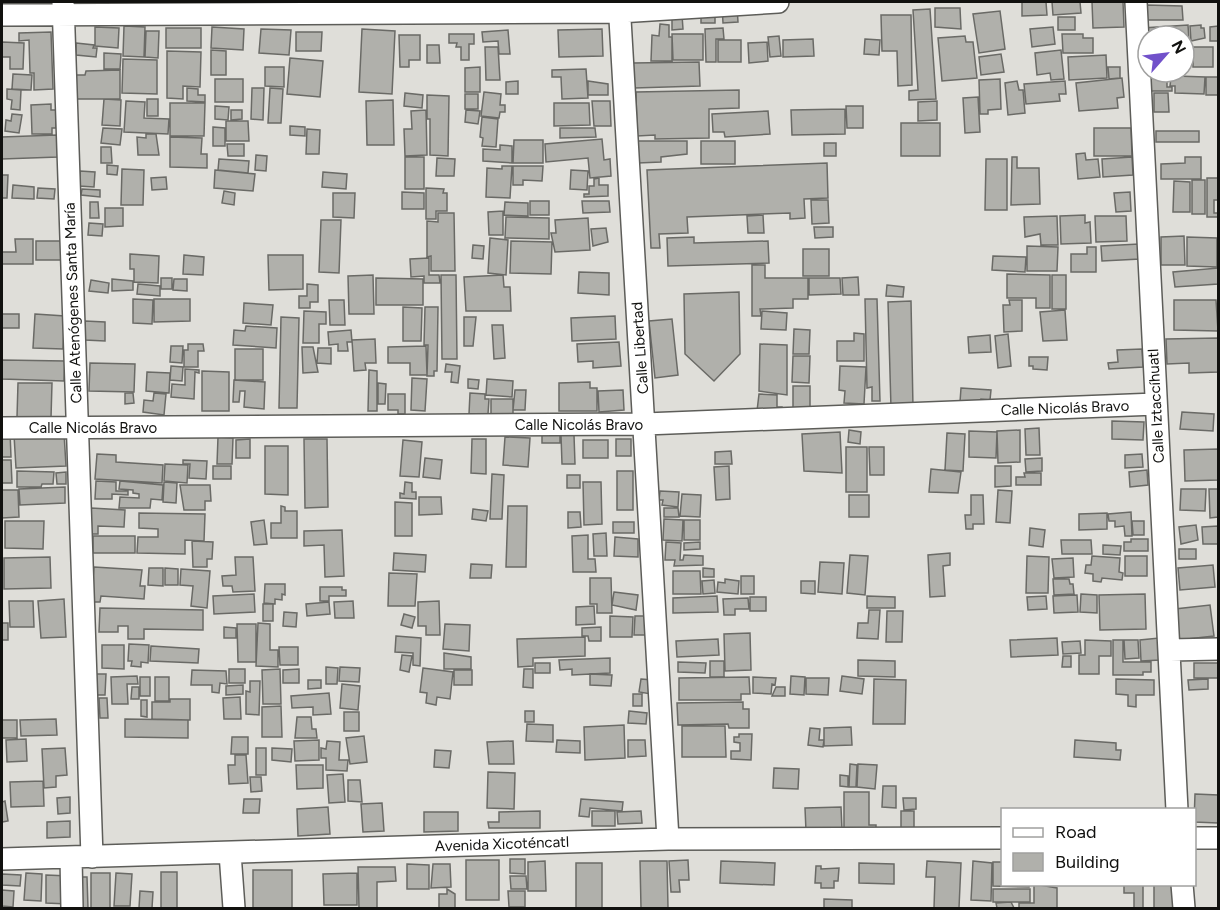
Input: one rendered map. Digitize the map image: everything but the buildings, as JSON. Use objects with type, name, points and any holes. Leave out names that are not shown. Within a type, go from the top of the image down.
[{"type":"street","points":[[2,15],[63,8],[619,7],[778,2]]},
{"type":"street","name":"Calle Iztaccíhuatl","points":[[1136,2],[1177,808]]},
{"type":"street","name":"Calle Libertad","points":[[619,7],[668,839]]},
{"type":"street","name":"Calle Atenógenes Santa María","points":[[63,8],[92,857]]},
{"type":"street","name":"Calle Nicolás Bravo","points":[[2,428],[645,424],[1156,404]]},
{"type":"street","points":[[1170,650],[1218,649]]},
{"type":"street","name":"Avenida Xicoténcatl","points":[[2,860],[668,839],[1001,838]]},
{"type":"street","points":[[1196,838],[1218,838]]},
{"type":"street","points":[[230,853],[234,909]]},
{"type":"street","points":[[71,857],[72,909]]},
{"type":"street","points":[[1182,886],[1184,909]]}]
